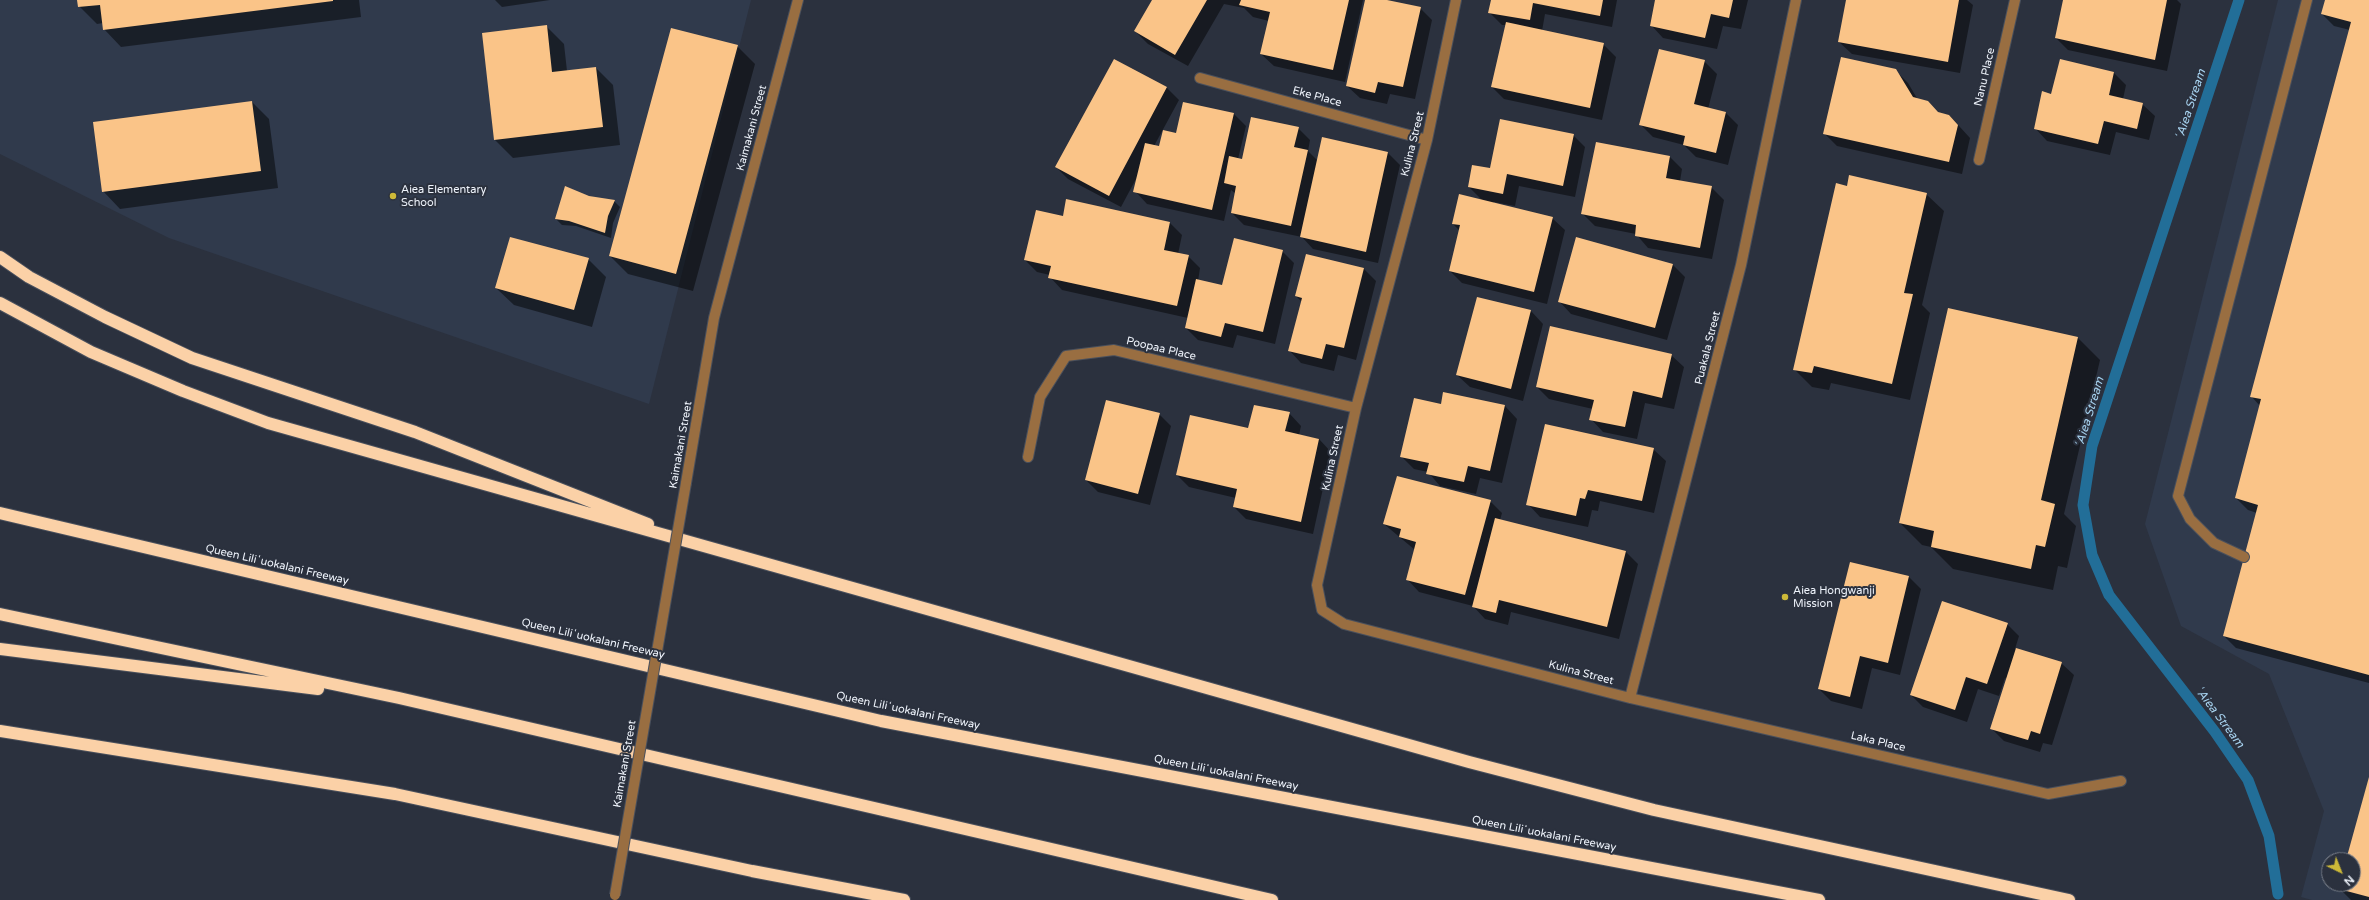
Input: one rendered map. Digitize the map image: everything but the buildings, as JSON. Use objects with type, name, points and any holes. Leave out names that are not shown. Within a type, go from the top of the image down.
[{"type":"highway","points":[[0,257],[29,277],[105,318],[192,358],[415,432],[710,549]]},
{"type":"highway","points":[[0,303],[91,352],[183,391],[268,423],[1461,760],[1654,810],[2069,900]]},
{"type":"highway","name":"Queen Liliʻuokalani Freeway","points":[[0,513],[881,721],[1819,900]]},
{"type":"highway","points":[[0,614],[399,698],[1272,900]]},
{"type":"highway","points":[[0,649],[399,698]]},
{"type":"highway","points":[[0,731],[395,794],[744,870],[904,900]]},
{"type":"street","name":"Kaimakani Street","points":[[614,897],[714,318],[798,0]]},
{"type":"street","name":"Kulina Street","points":[[1456,0],[1427,140],[1356,408],[1317,585],[1322,610],[1344,624],[1630,698]]},
{"type":"street","name":"Puakala Street","points":[[1630,698],[1741,265],[1796,0]]},
{"type":"street","name":"Nanu Place","points":[[1979,160],[2015,0]]},
{"type":"street","points":[[2244,557],[2214,543],[2190,519],[2178,496],[2307,0]]},
{"type":"street","name":"Eke Place","points":[[1200,78],[1427,140]]},
{"type":"street","name":"Poopaa Place","points":[[1028,457],[1040,397],[1066,356],[1114,350],[1356,408]]},
{"type":"street","name":"Laka Place","points":[[1630,698],[2048,794],[2121,781]]},
{"type":"shaded area","name":"Aiea Elementary School","points":[[0,0],[751,0],[649,404],[169,238],[0,154]]},
{"type":"shaded area","points":[[2278,0],[2369,0],[2369,900],[2312,900],[2301,897],[2324,811],[2269,674],[2181,626],[2145,524]]},
{"type":"waterway","name":"ʻAiea Stream","points":[[2239,0],[2092,446],[2083,505],[2092,555],[2109,595],[2215,732],[2248,780],[2269,836],[2278,894]]},
{"type":"place","name":"Aiea Elementary School","points":[[393,196]]},
{"type":"place","name":"Aiea Hongwanji Mission","points":[[1785,597]]}]
